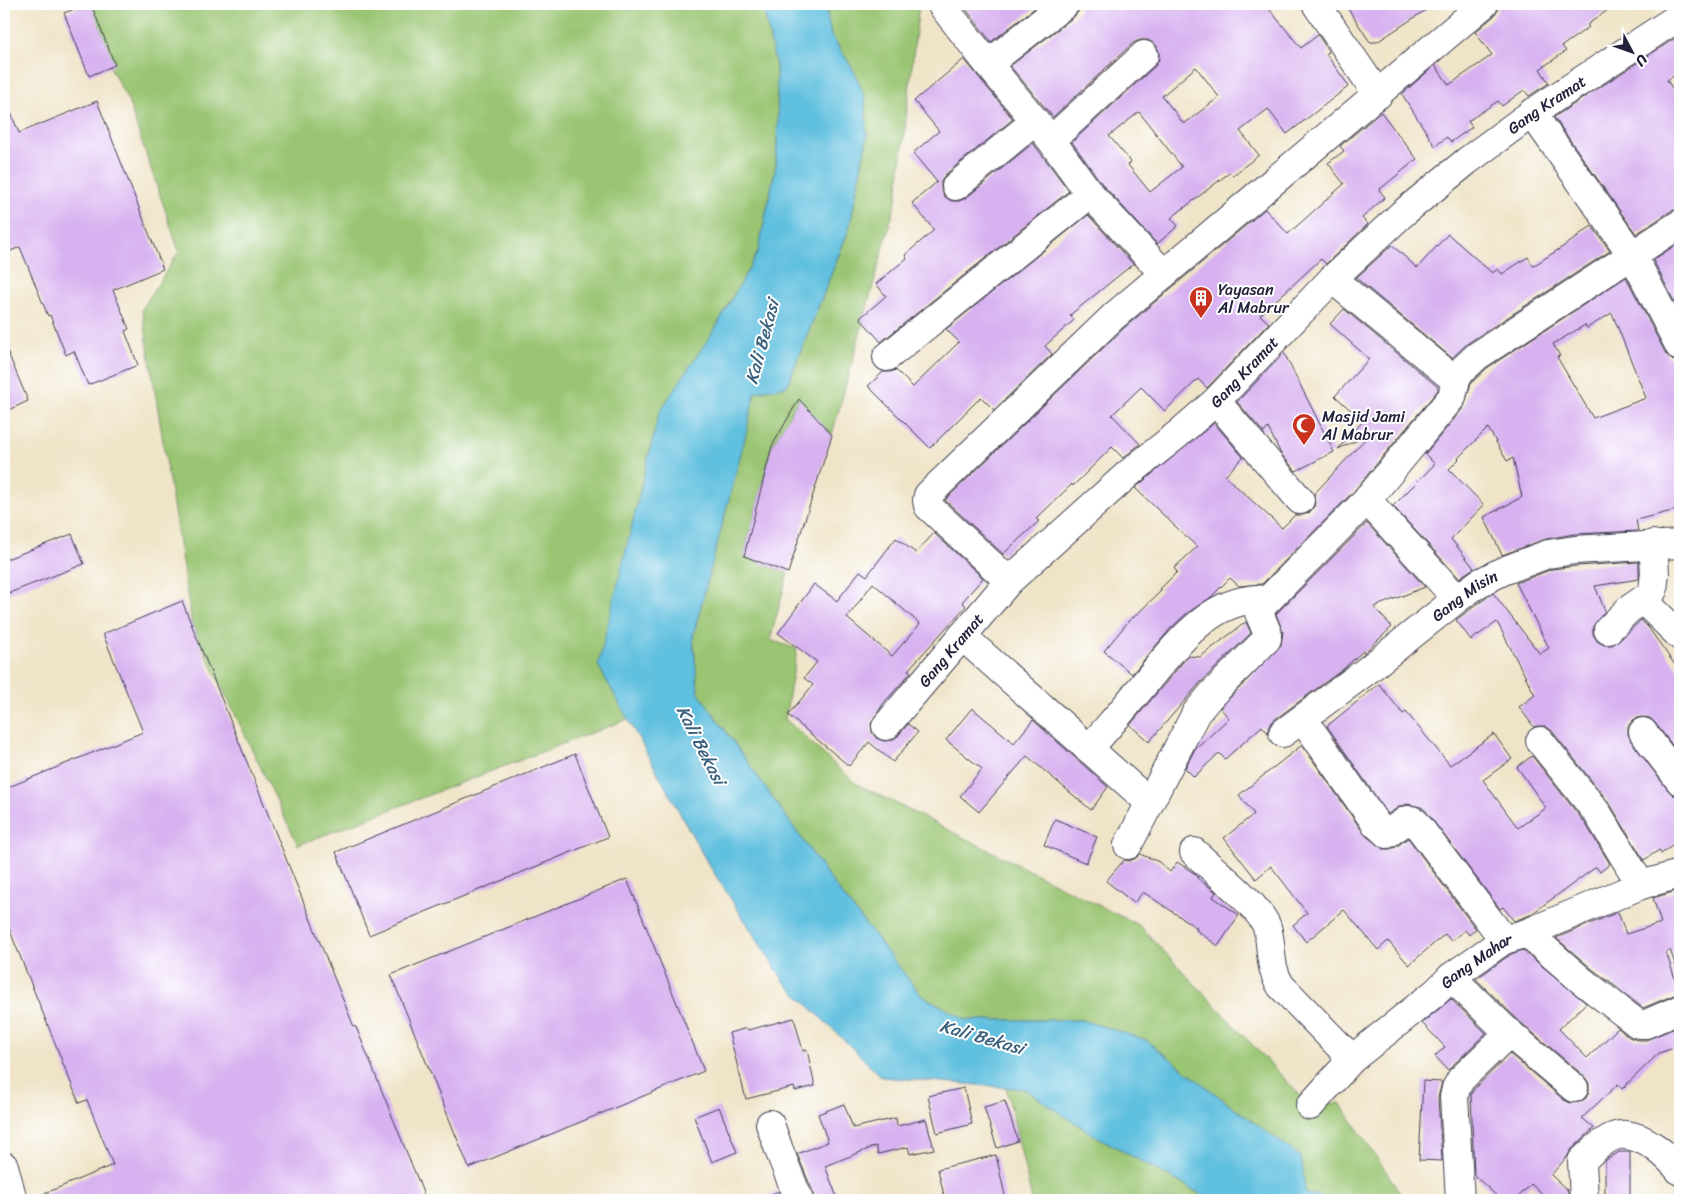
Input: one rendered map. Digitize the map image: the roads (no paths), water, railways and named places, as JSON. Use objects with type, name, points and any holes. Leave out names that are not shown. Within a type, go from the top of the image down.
[{"type":"street","points":[[941,4],[1043,131],[1090,194],[1164,274]]},
{"type":"street","points":[[988,64],[1063,4]]},
{"type":"street","points":[[1316,4],[1378,95]]},
{"type":"street","points":[[1009,582],[928,506],[926,500],[928,495],[1114,316],[1378,95],[1468,9]]},
{"type":"street","name":"Gang Kramat","points":[[886,726],[1009,582],[1128,474],[1216,401],[1332,278],[1402,214],[1467,161],[1532,113],[1680,16]]},
{"type":"street","points":[[956,186],[1043,131],[1144,55]]},
{"type":"street","points":[[1532,113],[1633,256],[1680,347]]},
{"type":"street","points":[[886,357],[1090,194]]},
{"type":"street","points":[[1128,845],[1196,713],[1267,639],[1267,632],[1259,613],[1265,601],[1367,500],[1452,397],[1455,380],[1461,369],[1476,356],[1680,224]]},
{"type":"street","points":[[1332,278],[1455,380]]},
{"type":"street","points":[[1216,401],[1300,500]]},
{"type":"street","points":[[1367,500],[1457,599]]},
{"type":"street","points":[[1608,630],[1628,610],[1651,594],[1655,573],[1652,544]]},
{"type":"street","name":"Gang Misin","points":[[1516,936],[1416,823],[1412,820],[1407,820],[1390,833],[1380,829],[1293,726],[1457,599],[1480,583],[1503,571],[1548,554],[1652,544],[1680,544]]},
{"type":"street","points":[[1089,749],[1170,652],[1194,628],[1223,608],[1236,602],[1252,599],[1265,601]]},
{"type":"street","points":[[1643,600],[1680,636]]},
{"type":"street","points":[[962,636],[1149,802]]},
{"type":"street","points":[[1643,732],[1680,781]]},
{"type":"street","points":[[1540,742],[1598,814],[1641,885]]},
{"type":"street","points":[[1194,852],[1258,911],[1267,927],[1274,976],[1281,986],[1352,1059]]},
{"type":"street","name":"Gang Mahar","points":[[1310,1106],[1352,1059],[1452,978],[1516,936],[1641,885],[1680,874]]},
{"type":"street","points":[[1516,936],[1635,1023],[1646,1024],[1680,1009]]},
{"type":"street","points":[[1452,978],[1508,1033],[1574,1088]]},
{"type":"street","points":[[1460,1200],[1454,1097],[1456,1088],[1461,1079],[1508,1033]]},
{"type":"street","points":[[770,1124],[778,1150],[799,1200]]},
{"type":"street","points":[[1584,1200],[1582,1161],[1607,1140],[1624,1134],[1641,1140],[1659,1150],[1680,1171]]},
{"type":"street","points":[[4,1166],[13,1200]]},
{"type":"water","name":"Kali Bekasi","points":[[760,4],[825,4],[831,35],[854,71],[865,98],[867,137],[849,229],[787,386],[755,392],[745,438],[693,636],[698,692],[833,883],[921,995],[966,1020],[1082,1020],[1146,1040],[1301,1157],[1306,1194],[1322,1196],[1325,1200],[1211,1200],[1089,1132],[1025,1089],[882,1077],[785,983],[707,862],[598,665],[659,413],[716,327],[758,252],[776,165],[778,119],[776,66],[765,16]]},
{"type":"place","name":"Yayasan Al Mabrur","points":[[1201,319]]},
{"type":"place","name":"Masjid Jami Al Mabrur","points":[[1304,446]]}]
